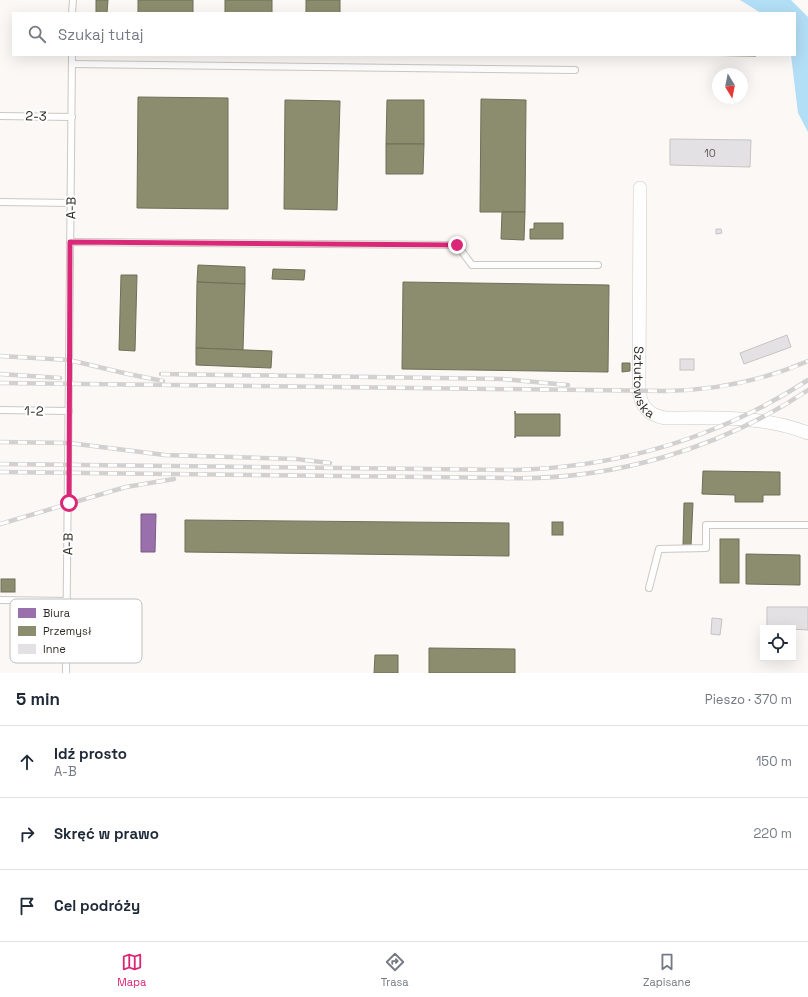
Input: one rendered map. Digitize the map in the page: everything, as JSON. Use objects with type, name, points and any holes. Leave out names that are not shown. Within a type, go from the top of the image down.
[{"type":"street","name":"Sztutowska","points":[[640,188],[639,390],[641,400],[646,410],[654,416],[665,418],[758,419],[788,425],[808,433]]},
{"type":"lane","points":[[72,0],[72,12]]},
{"type":"lane","name":"A-B","points":[[68,599],[72,56]]},
{"type":"lane","points":[[72,64],[575,70]]},
{"type":"lane","name":"2-3","points":[[0,116],[72,117]]},
{"type":"lane","points":[[0,202],[71,203]]},
{"type":"lane","points":[[70,242],[457,245],[472,265],[598,265]]},
{"type":"lane","name":"1-2","points":[[0,410],[69,411]]},
{"type":"lane","points":[[649,588],[659,549],[706,548],[706,525],[808,525]]},
{"type":"lane","points":[[0,600],[10,600]]},
{"type":"lane","name":"A-B","points":[[66,663],[66,673]]},
{"type":"water","points":[[740,0],[791,0],[808,17],[808,132],[798,113],[791,56],[796,56],[796,12],[759,12]]},
{"type":"building: Biura","points":[[141,514],[156,514],[155,552],[141,552]]},
{"type":"building: Przemysł","points":[[96,0],[108,0],[107,12],[96,12]]},
{"type":"building: Przemysł","points":[[138,0],[193,0],[193,12],[138,12]]},
{"type":"building: Przemysł","points":[[225,0],[272,0],[272,12],[225,12]]},
{"type":"building: Przemysł","points":[[306,0],[340,0],[340,12],[306,12]]},
{"type":"building: Przemysł","points":[[138,97],[228,98],[228,209],[137,208]]},
{"type":"building: Przemysł","points":[[481,99],[526,100],[525,212],[480,212]]},
{"type":"building: Przemysł","points":[[285,100],[340,101],[337,210],[284,209]]},
{"type":"building: Przemysł","points":[[387,100],[424,100],[424,144],[386,144]]},
{"type":"building: Przemysł","points":[[386,144],[424,144],[423,174],[386,174]]},
{"type":"building: Przemysł","points":[[502,212],[525,212],[524,240],[501,239]]},
{"type":"building: Przemysł","points":[[534,223],[563,223],[563,239],[530,239],[530,229],[534,229]]},
{"type":"building: Przemysł","points":[[198,265],[245,267],[245,284],[197,282]]},
{"type":"building: Przemysł","points":[[273,269],[305,270],[304,280],[272,279]]},
{"type":"building: Przemysł","points":[[121,275],[137,275],[135,351],[119,350]]},
{"type":"building: Przemysł","points":[[197,282],[245,284],[243,350],[196,348]]},
{"type":"building: Przemysł","points":[[403,282],[609,285],[608,372],[402,369]]},
{"type":"building: Przemysł","points":[[196,348],[272,351],[271,368],[196,365]]},
{"type":"building: Przemysł","points":[[622,363],[630,363],[630,371],[622,372]]},
{"type":"building: Przemysł","points":[[515,414],[560,414],[560,436],[515,436]]},
{"type":"building: Przemysł","points":[[703,471],[780,472],[780,495],[763,495],[763,502],[735,502],[735,495],[702,494]]},
{"type":"building: Przemysł","points":[[684,503],[693,503],[691,546],[683,546]]},
{"type":"building: Przemysł","points":[[185,520],[509,523],[509,556],[185,552]]},
{"type":"building: Przemysł","points":[[552,522],[563,522],[563,535],[552,535]]},
{"type":"building: Przemysł","points":[[720,539],[739,539],[739,583],[720,583]]},
{"type":"building: Przemysł","points":[[746,554],[800,555],[800,585],[746,584]]},
{"type":"building: Przemysł","points":[[1,579],[15,579],[15,592],[1,592]]},
{"type":"building: Przemysł","points":[[429,648],[515,649],[515,673],[429,673]]},
{"type":"building: Przemysł","points":[[375,655],[398,655],[398,673],[374,673]]},
{"type":"building: Inne","points":[[670,139],[751,140],[750,167],[670,165]]},
{"type":"building: Inne","points":[[716,229],[721,229],[722,233],[716,234]]},
{"type":"building: Inne","points":[[787,335],[791,347],[744,364],[740,353]]},
{"type":"building: Inne","points":[[680,359],[694,359],[694,370],[680,370]]},
{"type":"building: Inne","points":[[767,607],[808,607],[808,630],[796,629],[796,625],[767,625]]},
{"type":"building: Inne","points":[[712,618],[722,619],[720,635],[711,634]]},
{"type":"railway","points":[[0,356],[69,360],[163,381]]},
{"type":"railway","points":[[0,383],[666,391],[703,389],[738,383],[773,374],[808,361]]},
{"type":"railway","points":[[0,374],[60,378]]},
{"type":"railway","points":[[161,374],[503,379],[568,385]]},
{"type":"railway","points":[[0,464],[515,470],[554,468],[593,463],[631,455],[704,433],[740,418],[808,380]]},
{"type":"railway","points":[[505,478],[545,478],[585,474],[624,467],[663,457],[701,445],[738,429],[774,411],[808,390]]},
{"type":"railway","points":[[0,442],[69,443],[165,455],[296,459],[330,463]]},
{"type":"railway","points":[[0,472],[510,478]]},
{"type":"railway","points":[[0,524],[126,487],[174,479]]},
{"type":"route","points":[[69,503],[70,242],[457,245]]}]
